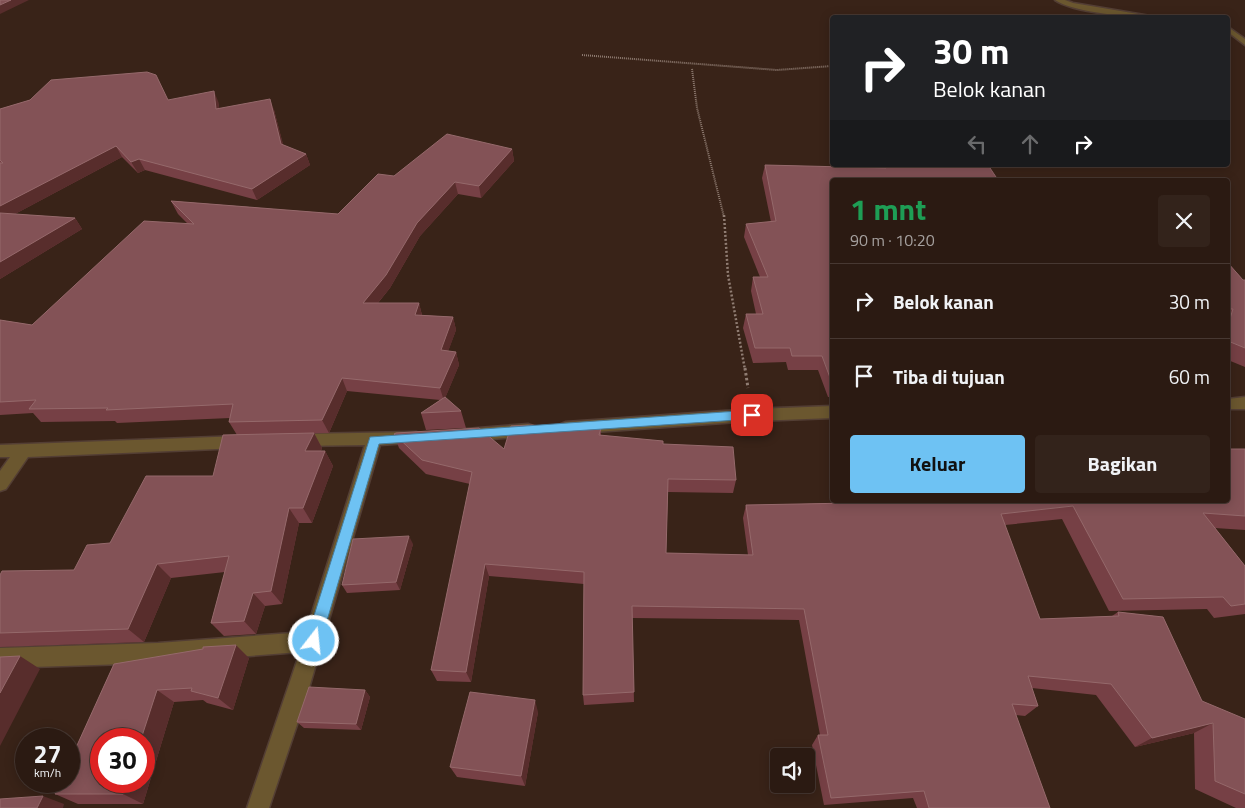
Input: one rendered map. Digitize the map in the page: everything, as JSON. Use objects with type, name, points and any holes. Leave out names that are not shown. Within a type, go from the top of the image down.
[{"type":"street","points":[[1060,1],[1072,5],[1139,15]]},
{"type":"street","points":[[1230,31],[1245,43]]},
{"type":"street","points":[[1230,404],[1245,402]]},
{"type":"street","points":[[450,436],[752,415],[830,412]]},
{"type":"street","points":[[286,440],[374,440],[431,437]]},
{"type":"street","points":[[258,808],[314,641],[374,440]]},
{"type":"street","points":[[0,451],[257,442]]},
{"type":"street","points":[[0,484],[24,450]]},
{"type":"street","points":[[0,658],[158,653],[314,641]]},
{"type":"path","points":[[582,55],[777,70],[830,66]]},
{"type":"path","points":[[692,69],[697,108],[725,221],[728,275],[752,415]]},
{"type":"building","points":[[0,0],[11,0],[0,5]]},
{"type":"building","points":[[147,72],[156,75],[168,100],[214,91],[216,109],[270,99],[281,144],[306,154],[252,189],[139,159],[131,162],[116,146],[0,206],[0,163],[3,163],[0,160],[0,109],[30,100],[51,80]]},
{"type":"building","points":[[447,134],[512,149],[479,186],[455,182],[417,223],[386,275],[363,303],[419,303],[415,315],[453,317],[441,350],[456,352],[440,388],[342,378],[322,420],[229,422],[233,404],[106,410],[108,408],[29,409],[36,400],[0,402],[0,320],[32,325],[144,221],[194,224],[171,201],[338,214],[378,174],[394,176]]},
{"type":"building","points":[[765,165],[886,168],[989,167],[997,178],[830,178],[830,378],[822,356],[792,356],[790,348],[755,348],[746,314],[763,314],[753,277],[768,277],[746,224],[776,221]]},
{"type":"building","points":[[0,213],[75,218],[0,262]]},
{"type":"building","points":[[1230,265],[1245,280],[1245,348],[1230,342],[1230,319],[1233,309],[1230,309]]},
{"type":"building","points":[[445,397],[461,411],[421,413]]},
{"type":"building","points":[[562,424],[601,428],[599,435],[663,441],[663,444],[733,447],[736,480],[668,479],[666,553],[753,555],[746,505],[852,503],[1230,503],[1230,449],[1245,449],[1245,516],[1203,513],[1245,566],[1245,604],[1231,606],[1223,597],[1123,599],[1073,506],[1001,514],[1040,619],[1119,616],[1118,612],[1163,617],[1202,701],[1245,719],[1245,794],[1215,781],[1213,723],[1152,738],[1111,684],[1028,676],[1038,706],[1012,704],[1050,808],[929,808],[924,791],[831,798],[818,735],[828,735],[804,609],[632,606],[634,692],[583,695],[584,572],[485,564],[466,672],[431,670],[472,472],[422,460],[394,434],[479,428],[504,449],[511,426],[532,425],[560,428]]},
{"type":"building","points":[[314,433],[305,451],[325,451],[303,508],[289,508],[271,591],[253,593],[244,621],[211,623],[229,556],[157,564],[128,629],[0,633],[0,575],[2,571],[74,570],[87,545],[110,543],[146,476],[213,476],[223,435]]},
{"type":"building","points":[[409,536],[396,582],[342,585],[353,539]]},
{"type":"building","points":[[236,645],[218,698],[191,691],[192,688],[157,690],[145,728],[90,728],[90,793],[123,794],[55,794],[80,793],[80,739],[114,664],[203,649],[203,647]]},
{"type":"building","points":[[20,656],[0,693],[0,657]]},
{"type":"building","points":[[309,687],[365,690],[356,724],[297,722]]},
{"type":"building","points":[[470,692],[535,700],[521,776],[450,767]]},
{"type":"building","points":[[43,796],[37,808],[0,808],[0,799]]},
{"type":"route","points":[[314,641],[374,440],[459,436],[646,421],[752,415]]}]
